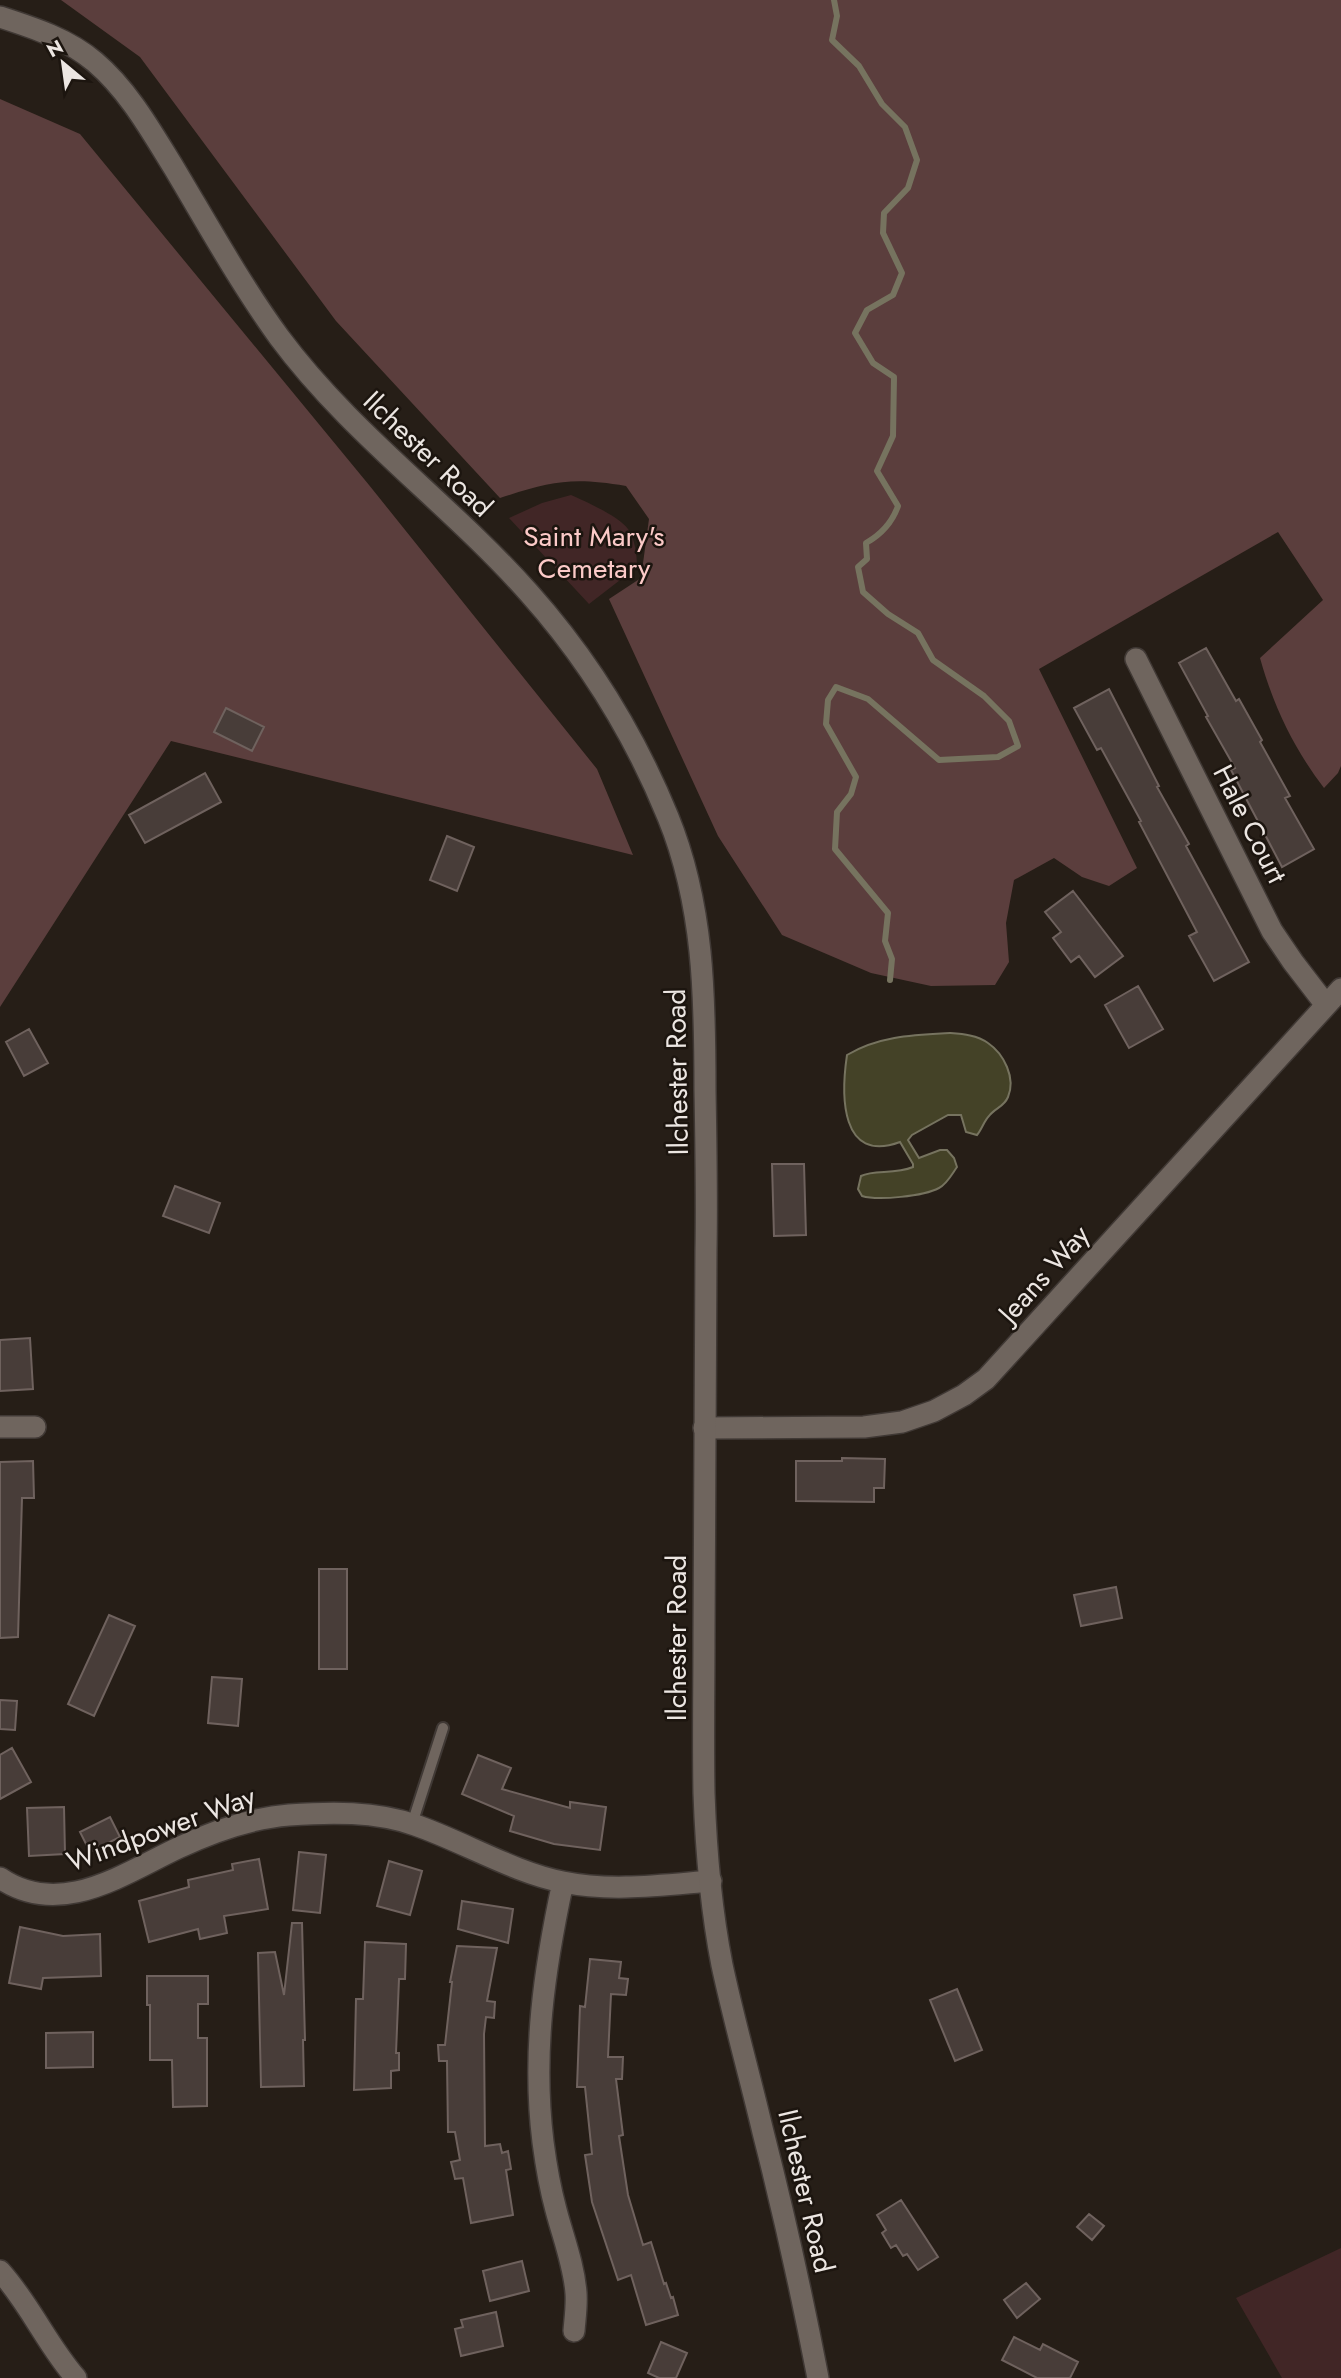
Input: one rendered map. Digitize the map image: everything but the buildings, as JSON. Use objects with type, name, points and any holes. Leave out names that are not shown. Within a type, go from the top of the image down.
[{"type":"street","name":"Ilchester Road","points":[[0,17],[40,30],[74,47],[98,65],[125,93],[245,285],[294,356],[343,411],[528,591],[573,646],[639,754],[667,814],[687,867],[699,929],[705,996],[707,1183],[704,1796],[710,1881],[722,1963],[788,2233],[818,2378]]},
{"type":"street","name":"Hale Court","points":[[1136,659],[1272,931],[1326,1005]]},
{"type":"street","name":"Jeans Way","points":[[704,1428],[864,1427],[902,1422],[934,1411],[964,1395],[993,1371],[1341,989]]},
{"type":"street","points":[[0,1427],[35,1427]]},
{"type":"street","name":"Windpower Way","points":[[0,1878],[35,1892],[64,1894],[91,1890],[216,1832],[276,1816],[348,1813],[412,1824],[533,1873],[563,1882],[609,1887],[710,1881]]},
{"type":"street","points":[[563,1882],[547,1960],[540,2026],[538,2082],[543,2143],[555,2207],[577,2295],[574,2331]]},
{"type":"street","points":[[0,2271],[76,2378]]},
{"type":"lane","points":[[412,1824],[443,1728]]},
{"type":"green space","name":"Saint Mary's Cemetary","points":[[571,495],[624,524],[632,537],[636,552],[637,567],[589,604],[509,518],[542,503]]},
{"type":"green space","points":[[1341,2248],[1341,2378],[1282,2378],[1236,2298]]},
{"type":"shaded area","points":[[61,0],[1341,0],[1341,766],[1338,773],[1324,788],[1313,773],[1286,726],[1271,693],[1260,658],[1323,600],[1278,532],[1039,669],[1137,868],[1109,886],[1082,877],[1054,858],[1014,880],[1006,923],[1009,962],[995,985],[931,986],[871,973],[782,935],[718,836],[609,599],[641,578],[649,519],[626,486],[562,482],[500,498],[336,321],[140,57]]},
{"type":"shaded area","points":[[0,99],[80,134],[369,485],[597,769],[633,855],[171,741],[0,1007]]},
{"type":"shaded area","points":[[950,1033],[979,1038],[999,1053],[1009,1074],[1010,1090],[1006,1100],[991,1113],[977,1135],[966,1132],[961,1115],[948,1115],[912,1135],[908,1140],[919,1158],[947,1150],[954,1158],[957,1167],[942,1186],[932,1191],[901,1197],[862,1196],[858,1189],[861,1176],[906,1169],[913,1167],[913,1164],[900,1142],[880,1146],[866,1143],[855,1135],[845,1106],[847,1055],[884,1040]]},
{"type":"waterway","points":[[834,0],[837,16],[832,40],[859,66],[882,104],[905,127],[917,160],[908,188],[884,213],[883,233],[902,273],[893,295],[867,310],[855,333],[873,363],[894,377],[893,436],[877,471],[898,506],[886,527],[866,543],[867,559],[858,567],[863,592],[888,614],[918,633],[933,660],[984,696],[1009,721],[1018,746],[998,757],[939,760],[868,699],[836,687],[828,700],[826,724],[856,777],[851,794],[837,812],[835,849],[888,913],[885,941],[892,959],[890,980]]}]
